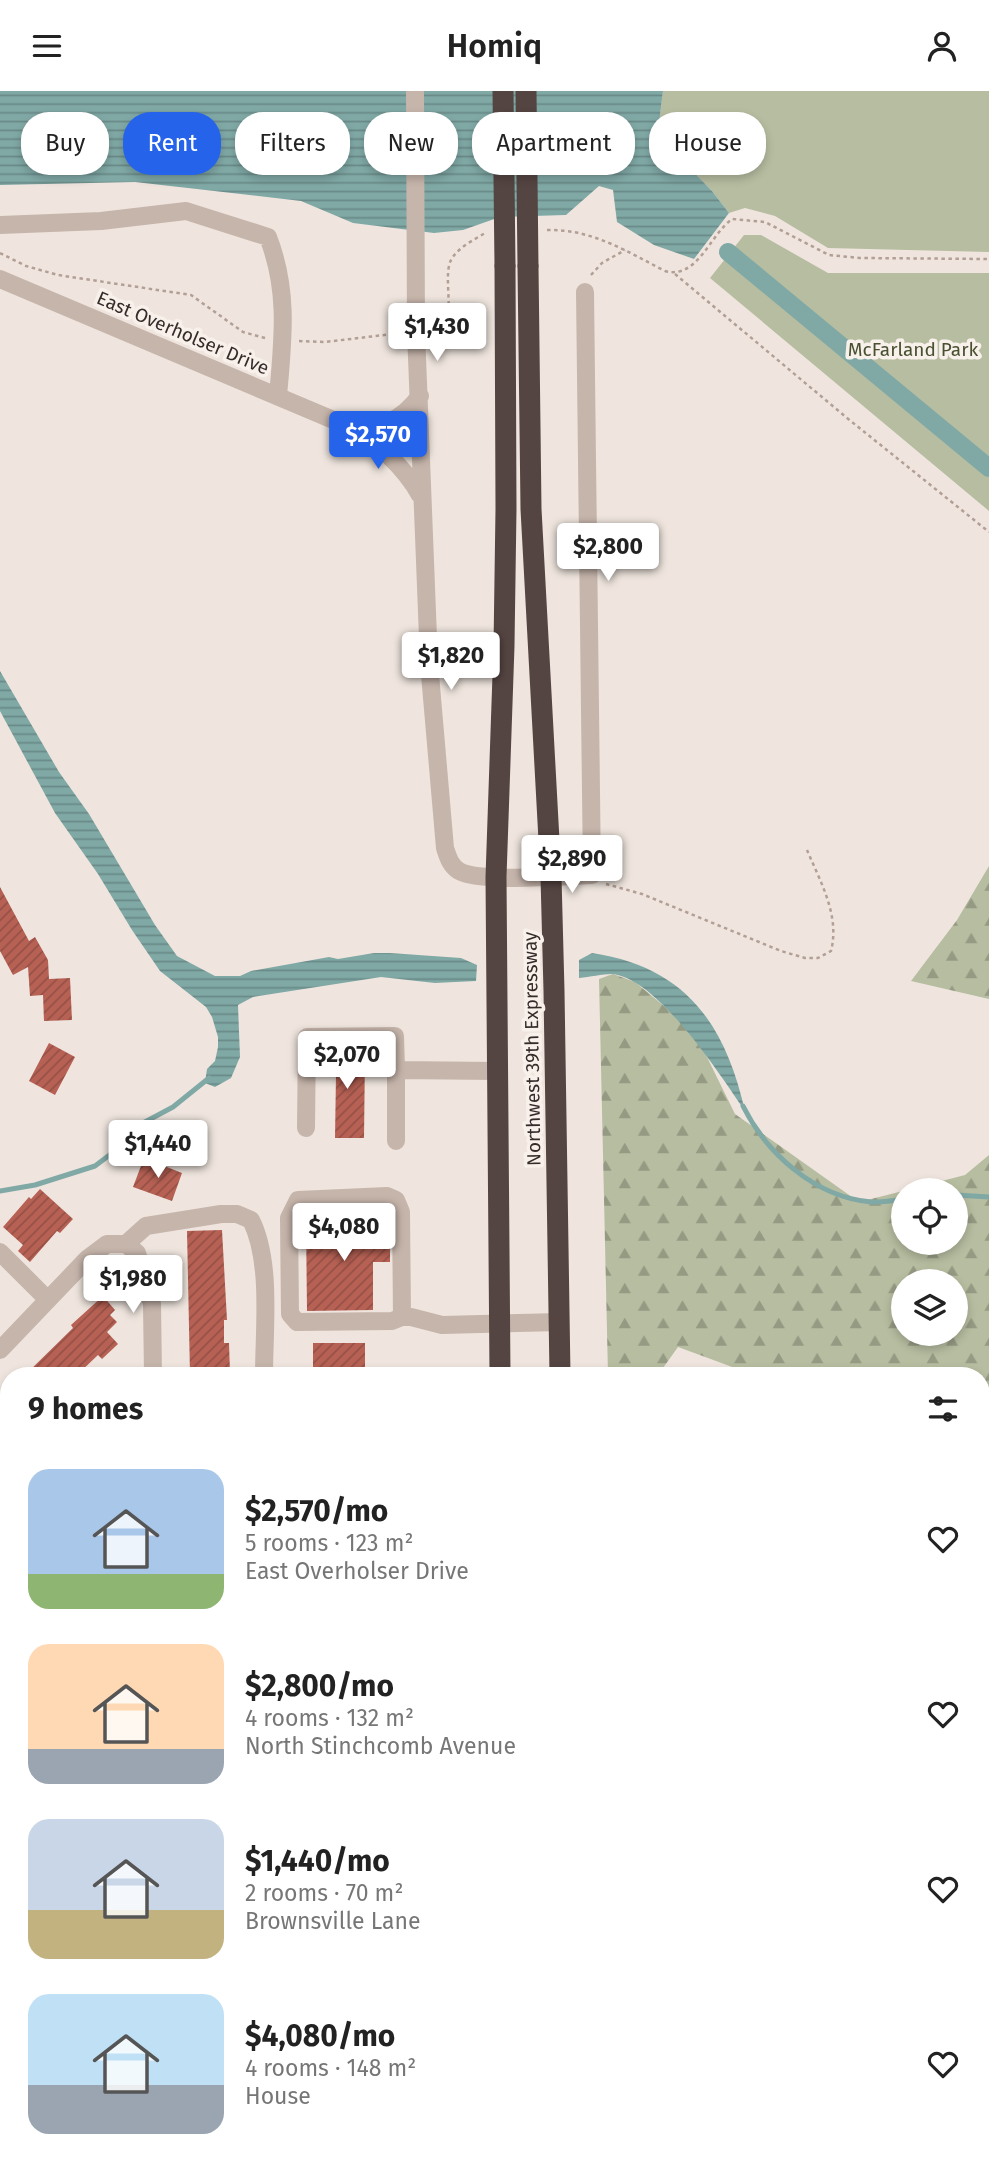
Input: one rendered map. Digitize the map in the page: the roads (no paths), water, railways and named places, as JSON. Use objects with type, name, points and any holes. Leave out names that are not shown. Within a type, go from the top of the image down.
[{"type":"highway","name":"Northwest 39th Expressway","points":[[500,1367],[496,877],[506,509],[503,91]]},
{"type":"highway","name":"Northwest 39th Expressway","points":[[526,91],[531,509],[551,877],[560,1367]]},
{"type":"street","points":[[415,91],[416,332],[429,663],[445,848],[450,863],[461,872],[496,877],[592,875],[585,292]]},
{"type":"street","points":[[0,225],[101,221],[186,211],[268,237],[278,262],[285,314],[278,396]]},
{"type":"street","name":"East Overholser Drive","points":[[0,279],[350,427],[394,459],[409,475],[423,499]]},
{"type":"street","name":"East Overholser Drive","points":[[350,427],[375,427],[388,422],[408,411],[420,396]]},
{"type":"street","points":[[306,1128],[307,1037],[395,1036],[396,1140]]},
{"type":"street","points":[[396,1070],[497,1071]]},
{"type":"street","points":[[402,1317],[401,1212],[396,1200],[387,1196],[298,1200],[289,1218],[290,1314],[297,1322],[392,1321],[411,1317],[442,1325],[560,1322]]},
{"type":"street","points":[[126,1244],[146,1226],[237,1214],[251,1220],[260,1238],[264,1265],[264,1367]]},
{"type":"street","points":[[0,1350],[87,1259],[107,1244],[126,1244],[137,1253],[152,1304],[153,1367]]},
{"type":"street","points":[[0,1252],[47,1299]]},
{"type":"water","points":[[0,91],[663,91],[660,112],[649,112],[649,175],[697,175],[729,213],[694,259],[654,245],[617,222],[613,190],[599,186],[566,215],[500,217],[463,230],[434,233],[353,223],[301,201],[135,182],[0,185]]},
{"type":"water","points":[[0,671],[59,772],[89,814],[155,925],[177,956],[215,976],[240,976],[251,971],[329,957],[338,959],[374,953],[461,958],[477,965],[476,981],[435,983],[381,977],[253,997],[238,1005],[240,1057],[231,1078],[215,1087],[205,1083],[207,1069],[215,1061],[218,1047],[212,1017],[206,1007],[160,971],[55,813],[0,711]]},
{"type":"water","points":[[592,953],[625,960],[653,971],[676,986],[696,1005],[713,1026],[726,1052],[745,1111],[704,1053],[649,992],[630,980],[612,974],[579,978],[579,960]]},
{"type":"waterway","points":[[728,252],[989,468]]},
{"type":"waterway","points":[[0,1191],[35,1185],[95,1166],[132,1138],[143,1123],[173,1107],[209,1078]]},
{"type":"waterway","points":[[743,1106],[765,1141],[795,1170],[812,1182],[850,1198],[875,1202],[891,1201]]},
{"type":"waterway","points":[[968,1196],[989,1197]]},
{"type":"park label","name":"McFarland Park","points":[[913,349]]}]
